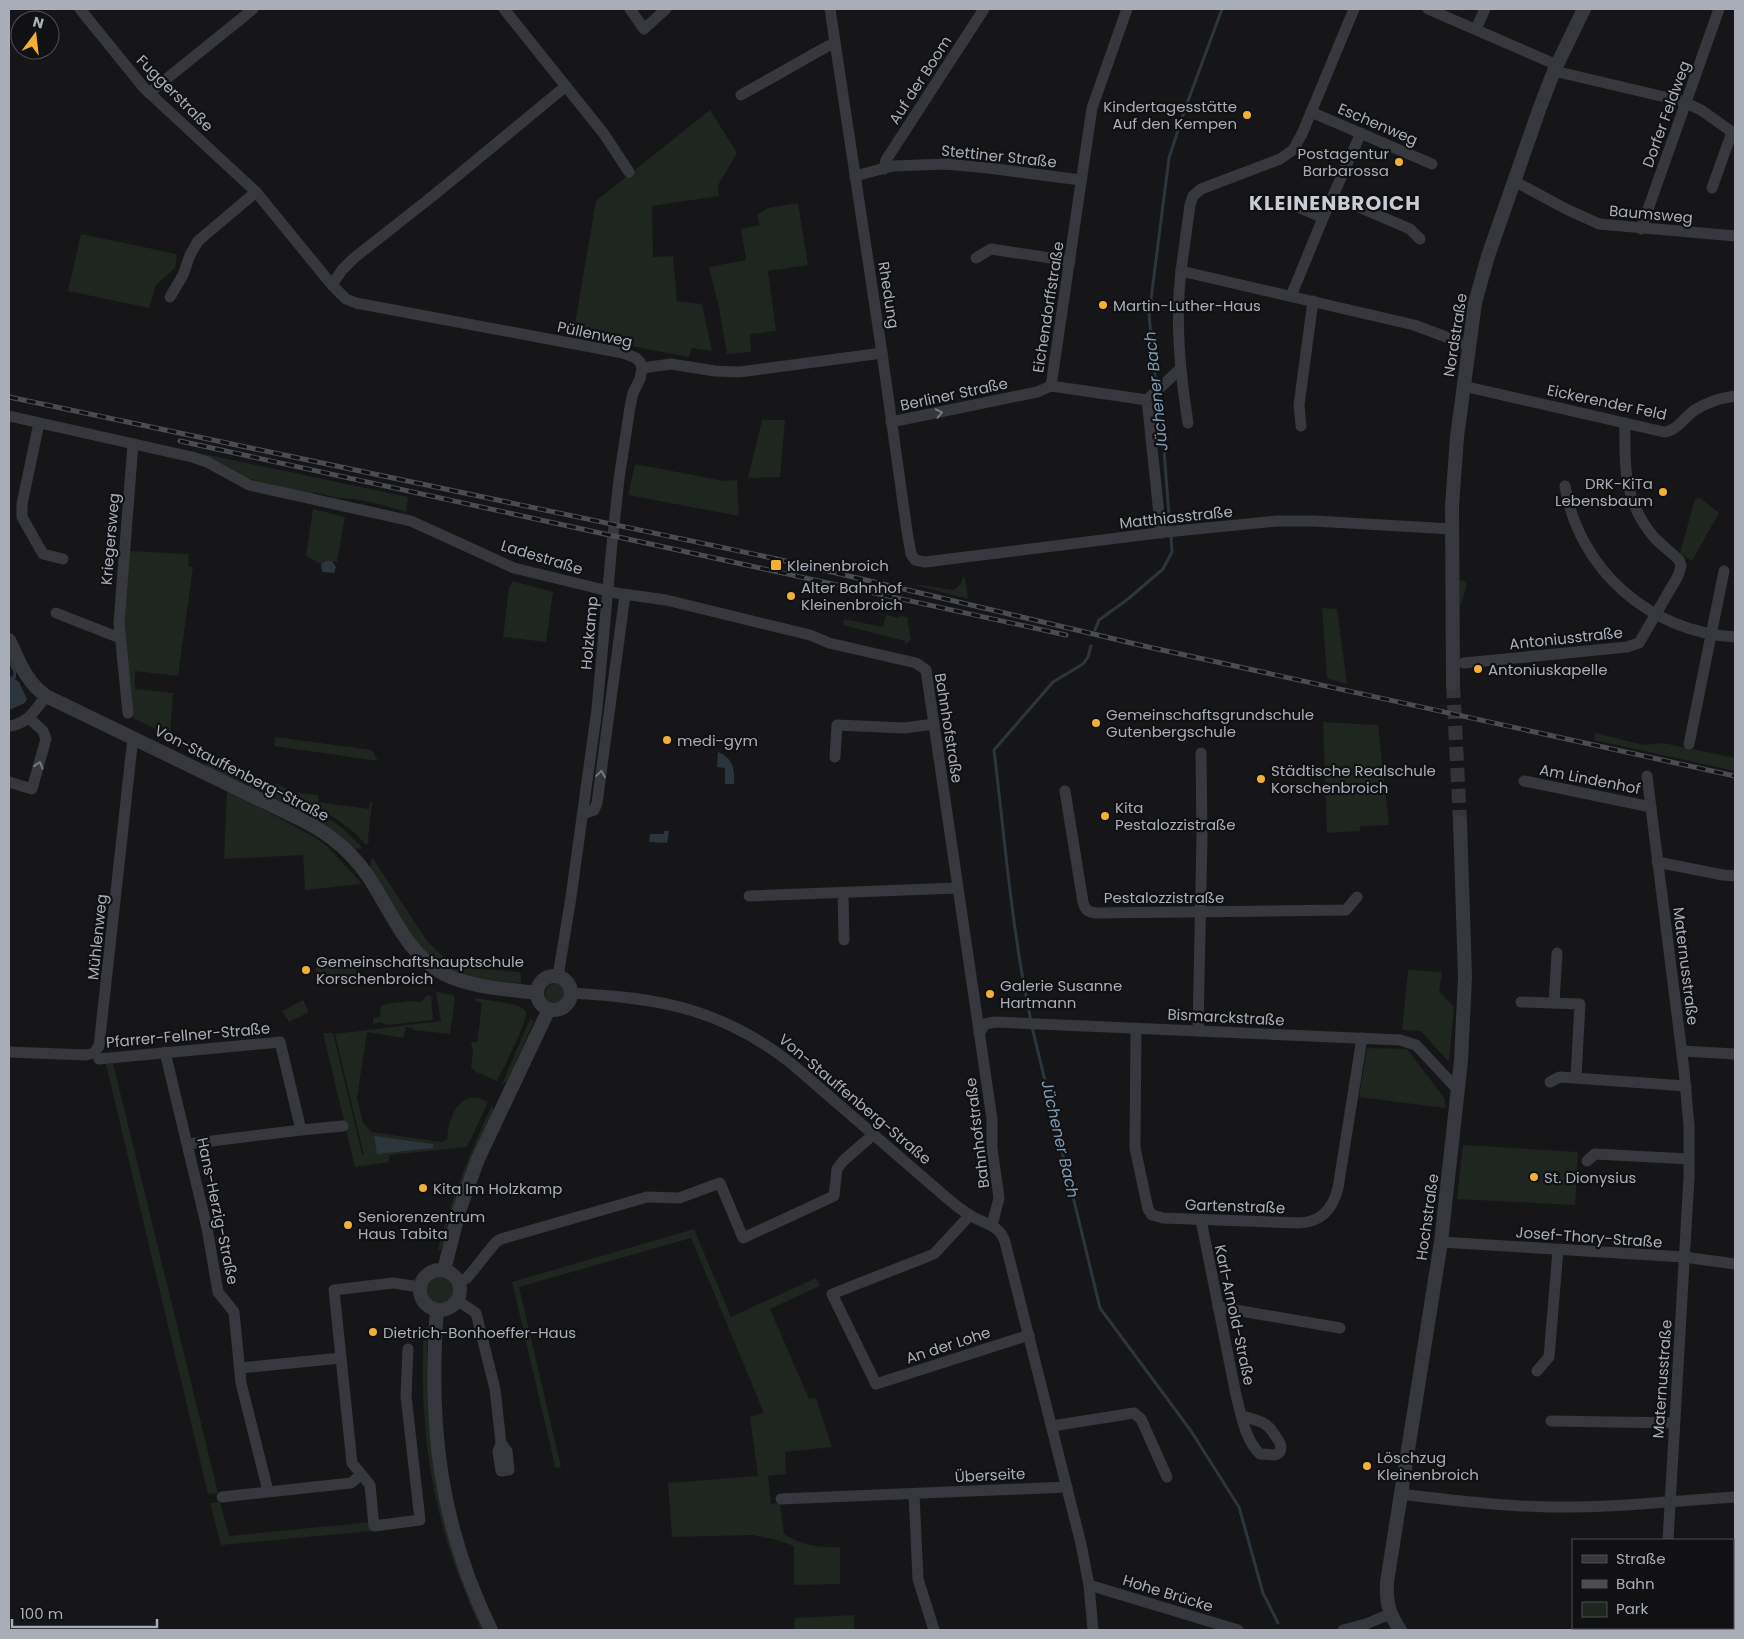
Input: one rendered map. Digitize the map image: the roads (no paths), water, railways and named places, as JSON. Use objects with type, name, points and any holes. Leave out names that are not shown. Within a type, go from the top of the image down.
[{"type":"street","name":"Fuggerstraße","points":[[80,9],[150,93],[256,192]]},
{"type":"street","points":[[150,93],[252,9]]},
{"type":"street","points":[[504,9],[604,134],[628,172]]},
{"type":"street","points":[[630,9],[644,29],[666,9]]},
{"type":"street","name":"Rhedung","points":[[830,9],[910,551]]},
{"type":"street","name":"Auf der Boom","points":[[884,169],[886,160],[984,9]]},
{"type":"street","name":"Eichendorffstraße","points":[[1127,9],[1092,108],[1051,386],[1148,398]]},
{"type":"street","points":[[1188,423],[1180,369],[1178,307],[1190,205],[1195,194],[1204,187],[1269,164],[1287,155],[1298,142],[1354,9]]},
{"type":"street","points":[[1428,9],[1555,68],[1687,103],[1701,110],[1734,133],[1712,188]]},
{"type":"street","points":[[1476,30],[1485,9]]},
{"type":"street","name":"Nordstraße","points":[[1453,684],[1452,529],[1456,446],[1468,345],[1480,283],[1555,68],[1584,9]]},
{"type":"street","name":"Dorfer Feldweg","points":[[1640,228],[1687,103],[1719,9]]},
{"type":"street","points":[[741,95],[828,46],[835,44]]},
{"type":"street","points":[[332,285],[342,270],[354,258],[566,86]]},
{"type":"street","name":"Eschenweg","points":[[1311,112],[1432,164]]},
{"type":"street","points":[[1291,296],[1361,133]]},
{"type":"street","name":"Stettiner Straße","points":[[855,176],[893,166],[958,165],[1081,180]]},
{"type":"street","name":"Baumsweg","points":[[1514,181],[1602,225],[1735,236]]},
{"type":"street","points":[[170,297],[183,275],[192,250],[198,241],[256,192]]},
{"type":"street","name":"Püllenweg","points":[[256,192],[332,285],[346,298],[356,303],[623,353],[636,358],[642,368],[671,364],[723,372],[739,372],[882,352]]},
{"type":"street","points":[[1333,196],[1410,228],[1420,239]]},
{"type":"street","points":[[1284,201],[1323,218]]},
{"type":"street","points":[[976,258],[991,249],[1070,261]]},
{"type":"street","points":[[1181,270],[1414,325],[1468,345]]},
{"type":"street","points":[[1300,426],[1299,405],[1313,301]]},
{"type":"street","name":"Holzkamp","points":[[558,976],[583,814],[600,686],[619,479],[630,407],[642,368]]},
{"type":"street","points":[[1164,532],[1148,398],[1180,369]]},
{"type":"street","name":"Berliner Straße","points":[[891,422],[1037,392],[1051,386]]},
{"type":"street","name":"Eickerender Feld","points":[[1463,386],[1664,432],[1675,428],[1700,406],[1735,396]]},
{"type":"street","name":"Ladestraße","points":[[9,416],[202,460],[249,485],[411,521],[514,568],[620,594],[666,600],[922,666]]},
{"type":"street","points":[[39,423],[21,515],[43,554],[63,559]]},
{"type":"street","name":"Antoniusstraße","points":[[1464,663],[1632,646],[1639,643],[1678,576],[1680,563],[1649,531],[1631,498],[1625,470],[1626,423]]},
{"type":"street","name":"Kriegersweg","points":[[128,713],[120,638],[120,608],[133,444]]},
{"type":"street","points":[[1565,486],[1568,502],[1577,528],[1598,565],[1625,594],[1656,615],[1683,627],[1711,634],[1735,637]]},
{"type":"street","name":"Matthiasstraße","points":[[910,551],[912,558],[925,562],[1164,532],[1297,520],[1452,529]]},
{"type":"street","points":[[1689,744],[1724,571]]},
{"type":"street","name":"Holzkamp","points":[[583,814],[594,810],[597,803],[620,594]]},
{"type":"street","points":[[56,613],[120,638]]},
{"type":"street","name":"Von-Stauffenberg-Straße","points":[[9,640],[28,679],[46,696],[300,819],[335,840],[348,852],[364,872],[416,950],[437,970],[471,983],[537,993]]},
{"type":"street","name":"Bahnhofstraße","points":[[922,666],[926,672],[992,1119],[992,1148],[999,1194],[998,1206],[992,1225]]},
{"type":"street","points":[[9,726],[29,718],[46,696]]},
{"type":"street","points":[[9,782],[32,789],[46,739],[43,731],[29,718]]},
{"type":"street","points":[[835,757],[837,725],[904,728],[934,724]]},
{"type":"street","name":"Mühlenweg","points":[[9,1052],[86,1055],[94,1054],[99,1046],[134,737]]},
{"type":"street","points":[[1198,1031],[1202,836],[1201,753]]},
{"type":"street","name":"Maternusstraße","points":[[1647,776],[1686,1086],[1689,1159],[1668,1539]]},
{"type":"street","name":"Am Lindenhof","points":[[1524,781],[1651,806]]},
{"type":"street","name":"Pestalozzistraße","points":[[1065,792],[1083,902],[1087,910],[1096,912],[1346,910],[1357,897]]},
{"type":"street","name":"Hochstraße","points":[[1390,1614],[1387,1606],[1387,1589],[1441,1242],[1458,1090],[1465,992],[1460,822]]},
{"type":"street","points":[[1657,862],[1724,876],[1735,876]]},
{"type":"street","points":[[749,896],[957,888]]},
{"type":"street","points":[[843,893],[844,940]]},
{"type":"street","points":[[1554,1003],[1557,953]]},
{"type":"street","points":[[558,976],[569,984],[572,993],[564,1007],[549,1009],[540,1002],[537,993],[538,988],[544,980],[558,976]]},
{"type":"street","name":"Von-Stauffenberg-Straße","points":[[572,993],[661,1002],[696,1011],[724,1022],[778,1053],[948,1199],[970,1215],[992,1225]]},
{"type":"street","points":[[1521,1002],[1580,1004],[1576,1077]]},
{"type":"street","points":[[444,1270],[457,1218],[476,1165],[513,1082],[549,1009]]},
{"type":"street","name":"Bismarckstraße","points":[[979,1034],[983,1026],[988,1022],[1400,1040],[1414,1044],[1458,1090]]},
{"type":"street","name":"Gartenstraße","points":[[1136,1028],[1135,1148],[1146,1204],[1150,1214],[1155,1217],[1200,1220],[1304,1223],[1317,1219],[1327,1212],[1334,1201],[1338,1188],[1362,1038]]},
{"type":"street","name":"Pfarrer-Fellner-Straße","points":[[99,1059],[280,1042],[301,1130]]},
{"type":"street","name":"Hans-Herzig-Straße","points":[[165,1052],[208,1228],[218,1292],[234,1312],[241,1383],[268,1491]]},
{"type":"street","points":[[1682,1052],[1735,1054]]},
{"type":"street","points":[[1550,1082],[1560,1076],[1686,1086]]},
{"type":"street","points":[[188,1144],[342,1126]]},
{"type":"street","points":[[459,1282],[467,1278],[493,1245],[501,1238],[647,1197],[679,1198],[720,1183],[743,1238],[834,1196],[837,1170],[843,1161],[874,1134]]},
{"type":"street","points":[[1587,1161],[1595,1154],[1689,1159]]},
{"type":"street","name":"An der Lohe","points":[[970,1215],[934,1254],[832,1294],[876,1384],[1029,1335]]},
{"type":"street","name":"Karl-Arnold-Straße","points":[[1200,1220],[1242,1416]]},
{"type":"street","points":[[992,1225],[999,1230],[1005,1239],[1052,1426],[1089,1586],[1093,1630]]},
{"type":"street","name":"Josef-Thory-Straße","points":[[1441,1242],[1684,1257],[1735,1264]]},
{"type":"street","points":[[1537,1371],[1549,1357],[1558,1250]]},
{"type":"street","points":[[444,1270],[456,1276],[459,1282],[460,1295],[458,1301],[449,1309],[437,1310],[423,1302],[420,1287],[426,1275],[444,1270]]},
{"type":"street","points":[[408,1349],[406,1396],[420,1520],[374,1526],[370,1485],[352,1463],[334,1290],[392,1284],[420,1287]]},
{"type":"street","points":[[458,1301],[476,1313],[495,1389],[501,1443]]},
{"type":"street","points":[[1218,1307],[1340,1328]]},
{"type":"street","points":[[437,1310],[433,1385],[435,1430],[441,1473],[448,1512],[460,1553],[475,1595],[491,1630]]},
{"type":"street","points":[[240,1368],[341,1358]]},
{"type":"street","points":[[1052,1426],[1130,1412],[1136,1414],[1141,1420],[1167,1477]]},
{"type":"street","points":[[1551,1421],[1674,1423]]},
{"type":"street","points":[[222,1496],[351,1483],[361,1474]]},
{"type":"street","name":"Überseite","points":[[782,1499],[1067,1487]]},
{"type":"street","points":[[914,1494],[918,1579],[934,1630]]},
{"type":"street","points":[[1402,1494],[1486,1504],[1547,1507],[1735,1497]]},
{"type":"street","name":"Hohe Brücke","points":[[1089,1586],[1238,1630]]},
{"type":"street","points":[[1343,1630],[1366,1624],[1390,1614],[1400,1630]]},
{"type":"waterway","name":"Jüchener Bach","points":[[1156,387],[1149,315],[1169,158],[1222,9]]},
{"type":"waterway","name":"Jüchener Bach","points":[[1157,395],[1163,437],[1170,528]]},
{"type":"waterway","name":"Jüchener Bach","points":[[1095,630],[1099,620],[1128,599],[1163,569],[1172,552],[1171,535]]},
{"type":"waterway","name":"Jüchener Bach","points":[[1031,1021],[1014,920],[994,750],[1053,682],[1083,664],[1088,657],[1091,646]]},
{"type":"waterway","points":[[9,660],[15,672],[14,678]]},
{"type":"waterway","name":"Jüchener Bach","points":[[1032,1027],[1100,1308],[1191,1431],[1239,1507],[1263,1593],[1278,1623]]},
{"type":"tunnel","points":[[1453,684],[1460,822]]},
{"type":"railway","points":[[9,397],[777,559],[1144,646],[1735,776]]},
{"type":"railway","points":[[180,441],[1066,635]]},
{"type":"place","name":"Kindertagesstätte Auf den Kempen","points":[[1247,115]]},
{"type":"place","name":"Postagentur Barbarossa","points":[[1399,162]]},
{"type":"place","name":"Martin-Luther-Haus","points":[[1103,305]]},
{"type":"place","name":"DRK-KiTa Lebensbaum","points":[[1663,492]]},
{"type":"place","name":"Kleinenbroich","points":[[776,565]]},
{"type":"place","name":"Alter Bahnhof Kleinenbroich","points":[[791,596]]},
{"type":"place","name":"Antoniuskapelle","points":[[1478,669]]},
{"type":"place","name":"Gemeinschaftsgrundschule Gutenbergschule","points":[[1096,723]]},
{"type":"place","name":"medi-gym","points":[[667,740]]},
{"type":"place","name":"Städtische Realschule Korschenbroich","points":[[1261,779]]},
{"type":"place","name":"Kita Pestalozzistraße","points":[[1105,816]]},
{"type":"place","name":"Gemeinschaftshauptschule Korschenbroich","points":[[306,970]]},
{"type":"place","name":"Galerie Susanne Hartmann","points":[[990,994]]},
{"type":"place","name":"St. Dionysius","points":[[1534,1177]]},
{"type":"place","name":"Kita Im Holzkamp","points":[[423,1188]]},
{"type":"place","name":"Seniorenzentrum Haus Tabita","points":[[348,1225]]},
{"type":"place","name":"Dietrich-Bonhoeffer-Haus","points":[[373,1332]]},
{"type":"place","name":"Löschzug Kleinenbroich","points":[[1367,1466]]},
{"type":"district","name":"KLEINENBROICH","points":[[1335,203]]}]
